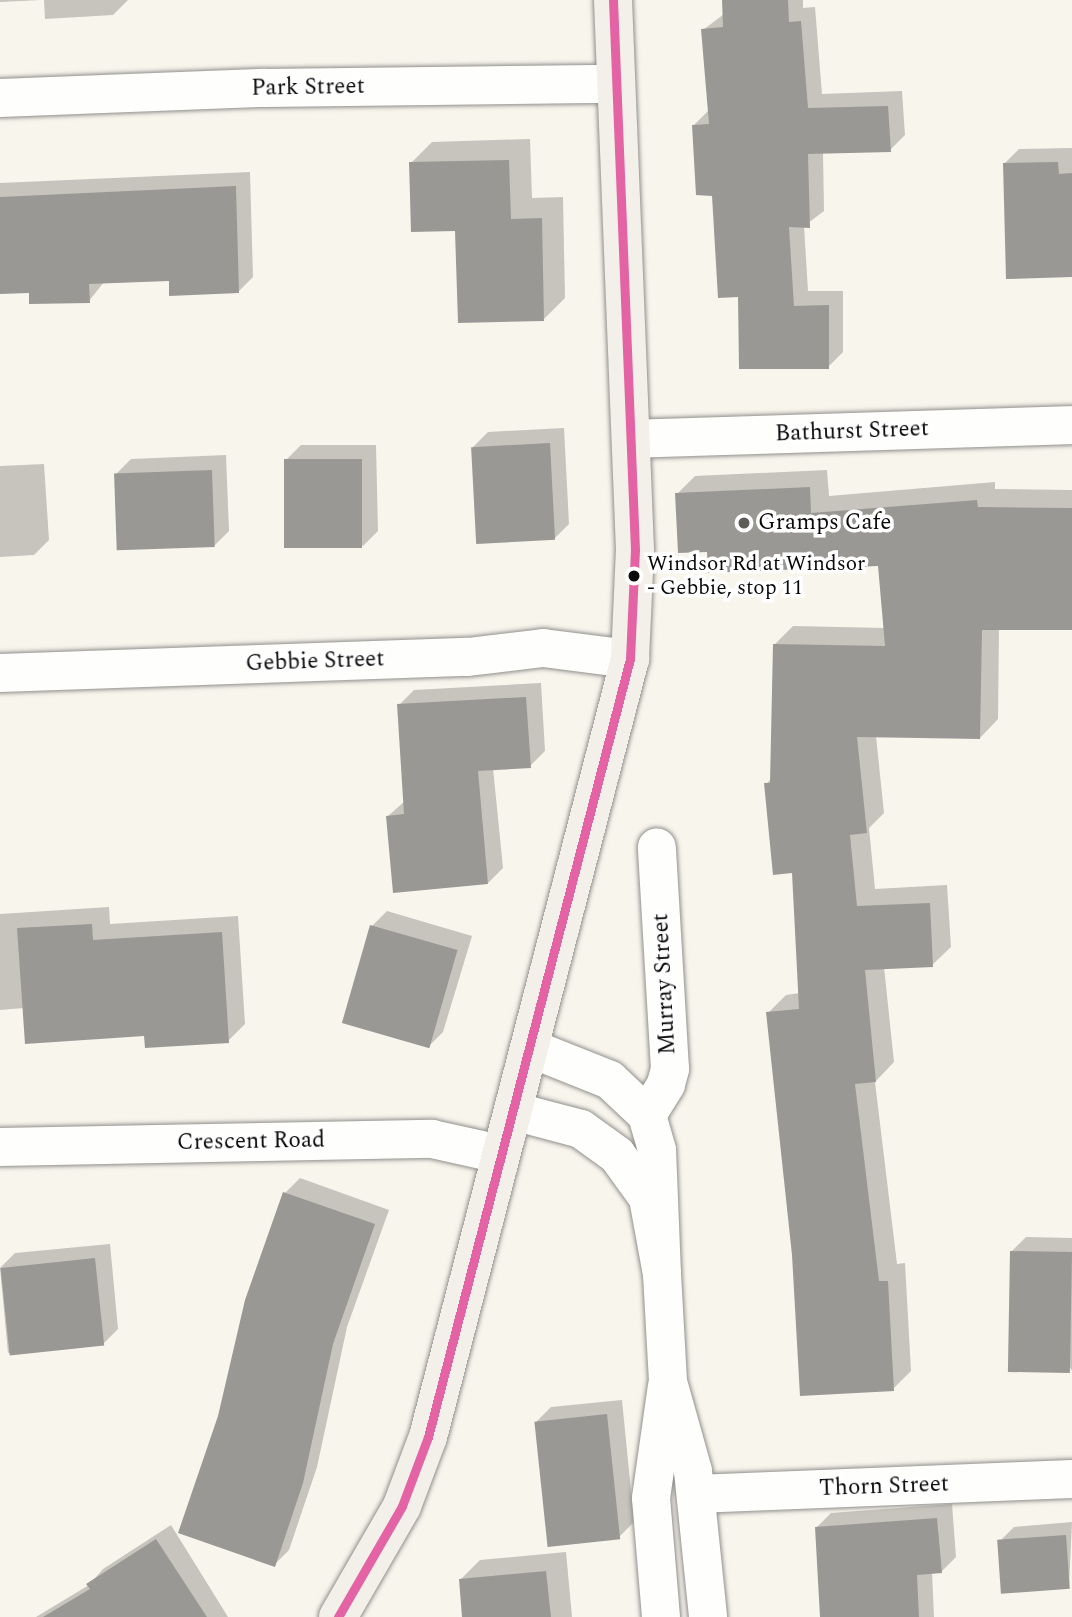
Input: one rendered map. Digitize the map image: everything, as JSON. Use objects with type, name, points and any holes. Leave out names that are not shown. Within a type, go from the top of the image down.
[{"type":"main road","points":[[338,1617],[414,1481],[530,1048],[630,659],[635,550],[613,0]]},
{"type":"street","name":"Park Street","points":[[0,98],[265,88],[615,84]]},
{"type":"street","name":"Bathurst Street","points":[[631,439],[1072,425]]},
{"type":"street","name":"Gebbie Street","points":[[0,673],[468,657],[542,648],[630,659]]},
{"type":"street","name":"Murray Street","points":[[647,1115],[666,1084],[670,1069],[657,847]]},
{"type":"street","points":[[530,1048],[610,1080],[647,1115],[657,1150],[668,1382],[651,1497],[661,1617]]},
{"type":"street","points":[[513,1111],[581,1129],[617,1155],[648,1198],[662,1274]]},
{"type":"street","name":"Crescent Road","points":[[0,1147],[432,1139],[500,1154]]},
{"type":"street","points":[[668,1382],[686,1438],[696,1494],[708,1617]]},
{"type":"street","name":"Thorn Street","points":[[651,1497],[1072,1479]]},
{"type":"building","points":[[722,0],[788,0],[789,22],[801,21],[808,108],[888,106],[891,152],[808,154],[810,228],[789,227],[794,306],[829,305],[829,369],[739,369],[738,297],[718,298],[712,196],[696,195],[692,125],[709,124],[701,29],[723,27]]},
{"type":"building","points":[[509,160],[511,219],[542,218],[544,321],[458,323],[455,231],[411,232],[409,162]]},
{"type":"building","points":[[1058,162],[1059,174],[1072,173],[1072,277],[1006,279],[1003,163]]},
{"type":"building","points":[[236,186],[239,293],[169,296],[169,281],[89,284],[90,303],[29,304],[29,293],[0,294],[0,197]]},
{"type":"building","points":[[550,443],[555,540],[476,544],[471,447]]},
{"type":"building","points":[[284,459],[362,459],[362,548],[284,548]]},
{"type":"building","points":[[212,470],[215,547],[117,550],[114,473]]},
{"type":"building","points":[[810,487],[811,513],[977,500],[978,507],[1072,508],[1072,630],[982,630],[980,739],[857,737],[867,833],[850,835],[857,906],[930,903],[933,967],[865,970],[876,1082],[855,1084],[879,1281],[888,1281],[894,1391],[800,1396],[792,1255],[766,1012],[799,1009],[792,873],[773,875],[764,783],[770,783],[773,644],[885,646],[878,566],[708,573],[707,552],[678,553],[675,493]]},
{"type":"building","points":[[526,697],[531,768],[478,771],[488,884],[393,893],[386,816],[404,814],[397,704]]},
{"type":"building","points":[[92,924],[93,940],[222,932],[229,1043],[145,1048],[144,1036],[25,1044],[17,928]]},
{"type":"building","points":[[370,925],[457,950],[429,1048],[342,1023]]},
{"type":"building","points":[[283,1192],[375,1224],[333,1344],[303,1483],[275,1567],[178,1533],[218,1416],[245,1300]]},
{"type":"building","points":[[1010,1251],[1072,1252],[1070,1373],[1008,1372]]},
{"type":"building","points":[[95,1258],[104,1346],[10,1355],[1,1268]]},
{"type":"building","points":[[607,1414],[620,1539],[548,1547],[534,1422]]},
{"type":"building","points":[[937,1518],[942,1573],[917,1575],[919,1617],[820,1617],[815,1527]]},
{"type":"building","points":[[1066,1535],[1070,1589],[1001,1594],[997,1540]]},
{"type":"building","points":[[156,1539],[207,1617],[43,1617],[90,1589],[86,1584]]},
{"type":"building","points":[[546,1571],[551,1617],[462,1617],[459,1579]]},
{"type":"transit line","points":[[338,1617],[402,1506],[428,1437],[630,659],[635,550],[613,0]]},
{"type":"place","name":"Gramps Cafe","points":[[744,523]]},
{"type":"place","name":"Windsor Rd at Windsor - Gebbie, stop 11","points":[[634,576]]}]
